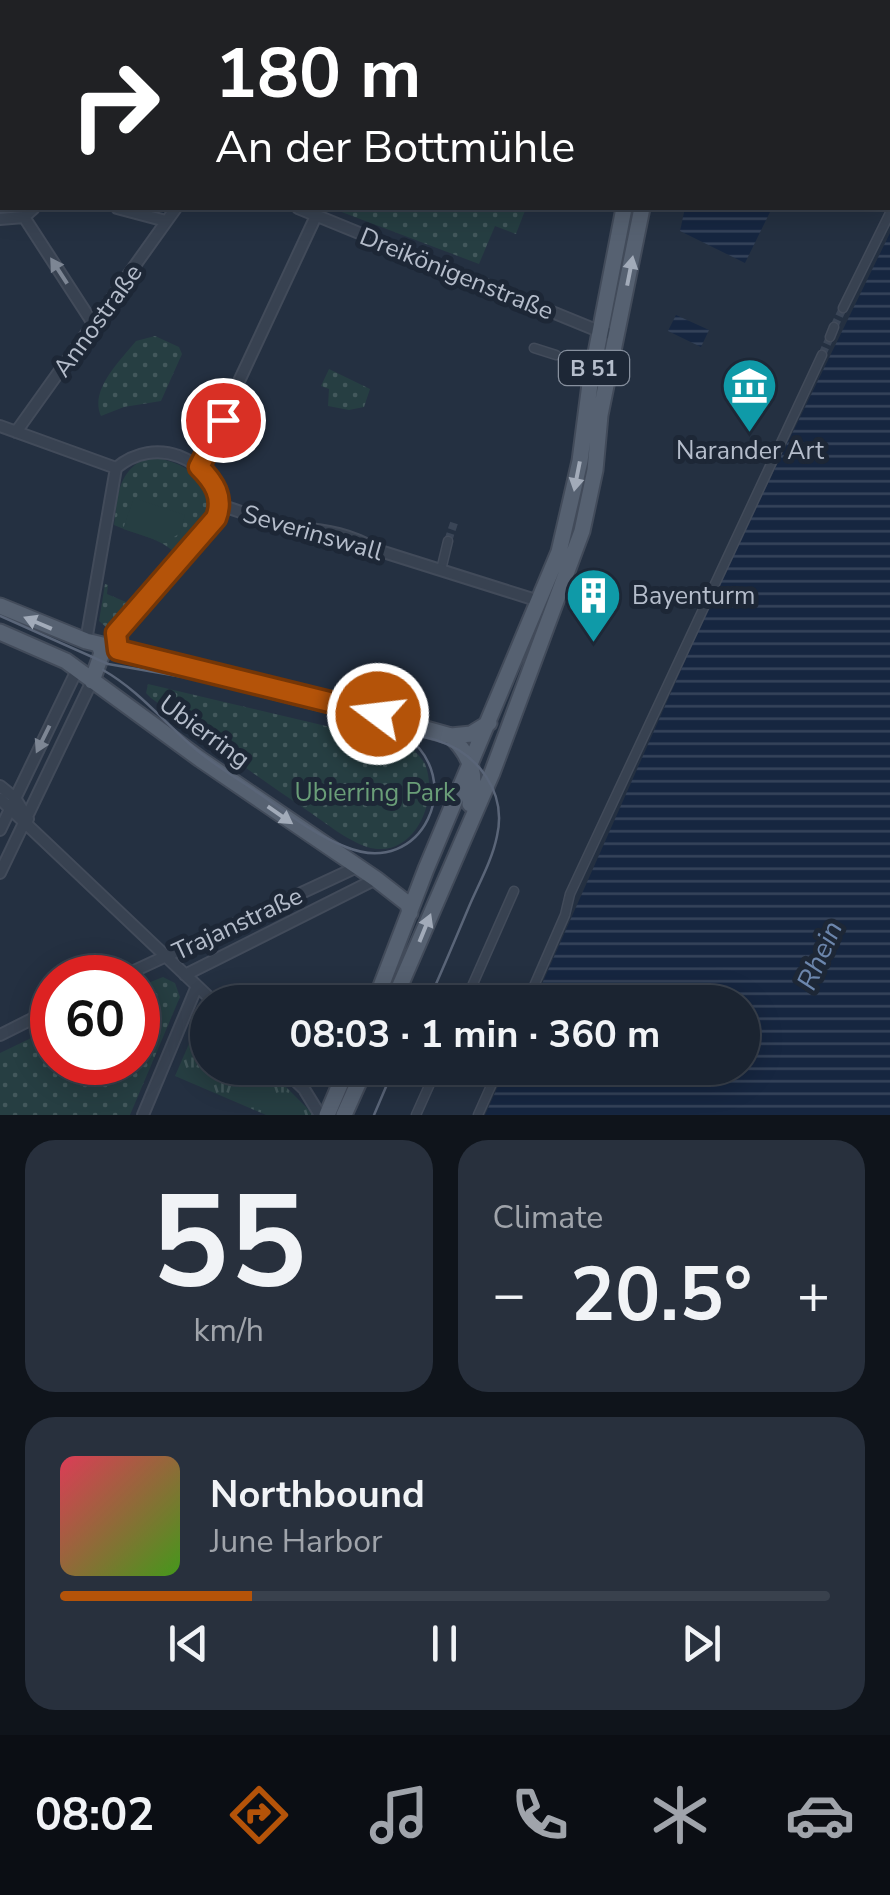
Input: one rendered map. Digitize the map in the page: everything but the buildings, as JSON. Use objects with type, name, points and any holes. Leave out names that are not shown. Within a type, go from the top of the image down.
[{"type":"main road","name":"B 51","points":[[469,822],[492,773],[582,531],[590,497],[624,210]]},
{"type":"main road","name":"B 51","points":[[382,985],[540,602],[566,528],[641,210]]},
{"type":"main road","name":"Ubierring","points":[[0,606],[92,643],[272,686],[451,736]]},
{"type":"main road","name":"Ubierring","points":[[0,632],[77,670],[355,868],[376,879]]},
{"type":"main road","points":[[524,640],[531,649],[541,646]]},
{"type":"main road","points":[[92,643],[102,654],[92,681]]},
{"type":"main road","points":[[400,985],[469,822],[474,783],[470,764],[451,736],[470,734],[489,724],[498,736],[506,732]]},
{"type":"main road","points":[[376,879],[421,884],[438,880],[448,870]]},
{"type":"main road","points":[[376,879],[408,904],[410,913]]},
{"type":"main road","points":[[344,1115],[357,1085]]},
{"type":"main road","points":[[324,1115],[339,1087]]},
{"type":"street","points":[[0,219],[24,216],[32,210]]},
{"type":"street","points":[[125,210],[166,221]]},
{"type":"street","name":"Annostraße","points":[[16,432],[174,210]]},
{"type":"street","name":"Dreikönigenstraße","points":[[302,210],[610,334]]},
{"type":"street","points":[[843,308],[890,213]]},
{"type":"street","points":[[24,216],[94,325]]},
{"type":"street","points":[[116,468],[140,453],[163,451],[199,467],[316,216]]},
{"type":"street","points":[[534,348],[556,354]]},
{"type":"street","points":[[534,985],[664,679],[822,355]]},
{"type":"street","points":[[0,426],[116,468]]},
{"type":"street","name":"Severinswall","points":[[199,467],[214,484],[220,506],[362,540],[377,550],[540,602]]},
{"type":"street","points":[[92,643],[116,468]]},
{"type":"street","points":[[118,650],[116,633],[216,518],[220,506]]},
{"type":"street","points":[[440,570],[448,541]]},
{"type":"street","points":[[0,830],[77,670]]},
{"type":"street","points":[[0,874],[28,823],[92,681]]},
{"type":"street","points":[[0,786],[28,823],[197,985]]},
{"type":"street","points":[[0,799],[12,803]]},
{"type":"street","name":"Trajanstraße","points":[[160,959],[355,868]]},
{"type":"street","name":"Trajanstraße","points":[[185,976],[376,879]]},
{"type":"street","points":[[473,985],[514,891]]},
{"type":"street","points":[[143,1115],[190,1005]]},
{"type":"street","points":[[0,1035],[30,1020]]},
{"type":"street","points":[[300,1085],[324,1115]]},
{"type":"street","points":[[416,1115],[429,1085]]},
{"type":"street","points":[[478,1115],[491,1085]]},
{"type":"street","points":[[304,1089],[322,1094],[339,1087]]},
{"type":"green space","points":[[336,210],[525,210],[516,234],[495,226],[479,264]]},
{"type":"green space","points":[[155,336],[179,347],[182,354],[161,401],[124,407],[101,416],[99,396],[108,376],[136,341]]},
{"type":"green space","points":[[329,369],[370,389],[364,407],[349,410],[328,406],[329,389],[321,386]]},
{"type":"green space","points":[[147,458],[182,466],[207,491],[206,515],[174,552],[154,539],[114,525],[125,477]]},
{"type":"green space","points":[[134,498],[185,515],[180,533],[165,543],[123,529]]},
{"type":"green space","points":[[105,584],[107,594],[126,602],[134,598],[106,627],[99,621]]},
{"type":"green space","name":"Ubierring Park","points":[[148,684],[411,746],[425,764],[429,779],[429,795],[419,825],[398,845],[383,849],[351,840],[151,698],[146,693]]},
{"type":"green space","points":[[160,978],[175,983],[180,997],[160,1044]]},
{"type":"green space","points":[[30,1039],[30,1085],[143,1085],[130,1115],[0,1115],[0,1053]]},
{"type":"green space","points":[[190,1041],[190,1082],[175,1076]]},
{"type":"green space","points":[[196,1085],[284,1085],[314,1115],[266,1115]]},
{"type":"water","points":[[685,210],[771,210],[745,263],[680,231]]},
{"type":"water","name":"Rhein","points":[[890,233],[890,1115],[485,1115],[498,1085],[760,1085],[760,985],[542,985],[723,575]]},
{"type":"water","points":[[676,315],[709,330],[701,347],[668,331]]},
{"type":"tunnel","points":[[834,327],[843,308]]},
{"type":"tunnel","points":[[822,355],[830,337]]},
{"type":"tunnel","points":[[448,541],[454,523]]},
{"type":"tram line","points":[[0,616],[108,664],[189,678],[436,740],[465,754],[486,776],[493,790],[498,804],[497,836],[435,985]]},
{"type":"tram line","points":[[103,670],[207,758],[291,816],[346,847],[373,853],[397,849],[415,837],[428,819],[434,798],[433,775],[423,753],[404,735]]},
{"type":"tram line","points":[[374,1115],[387,1085]]},
{"type":"place","name":"Narander Art","points":[[750,435]]},
{"type":"place","name":"Bayenturm","points":[[593,644]]},
{"type":"route","points":[[223,420],[199,467],[218,495],[216,518],[116,633],[118,650],[378,714]]}]
